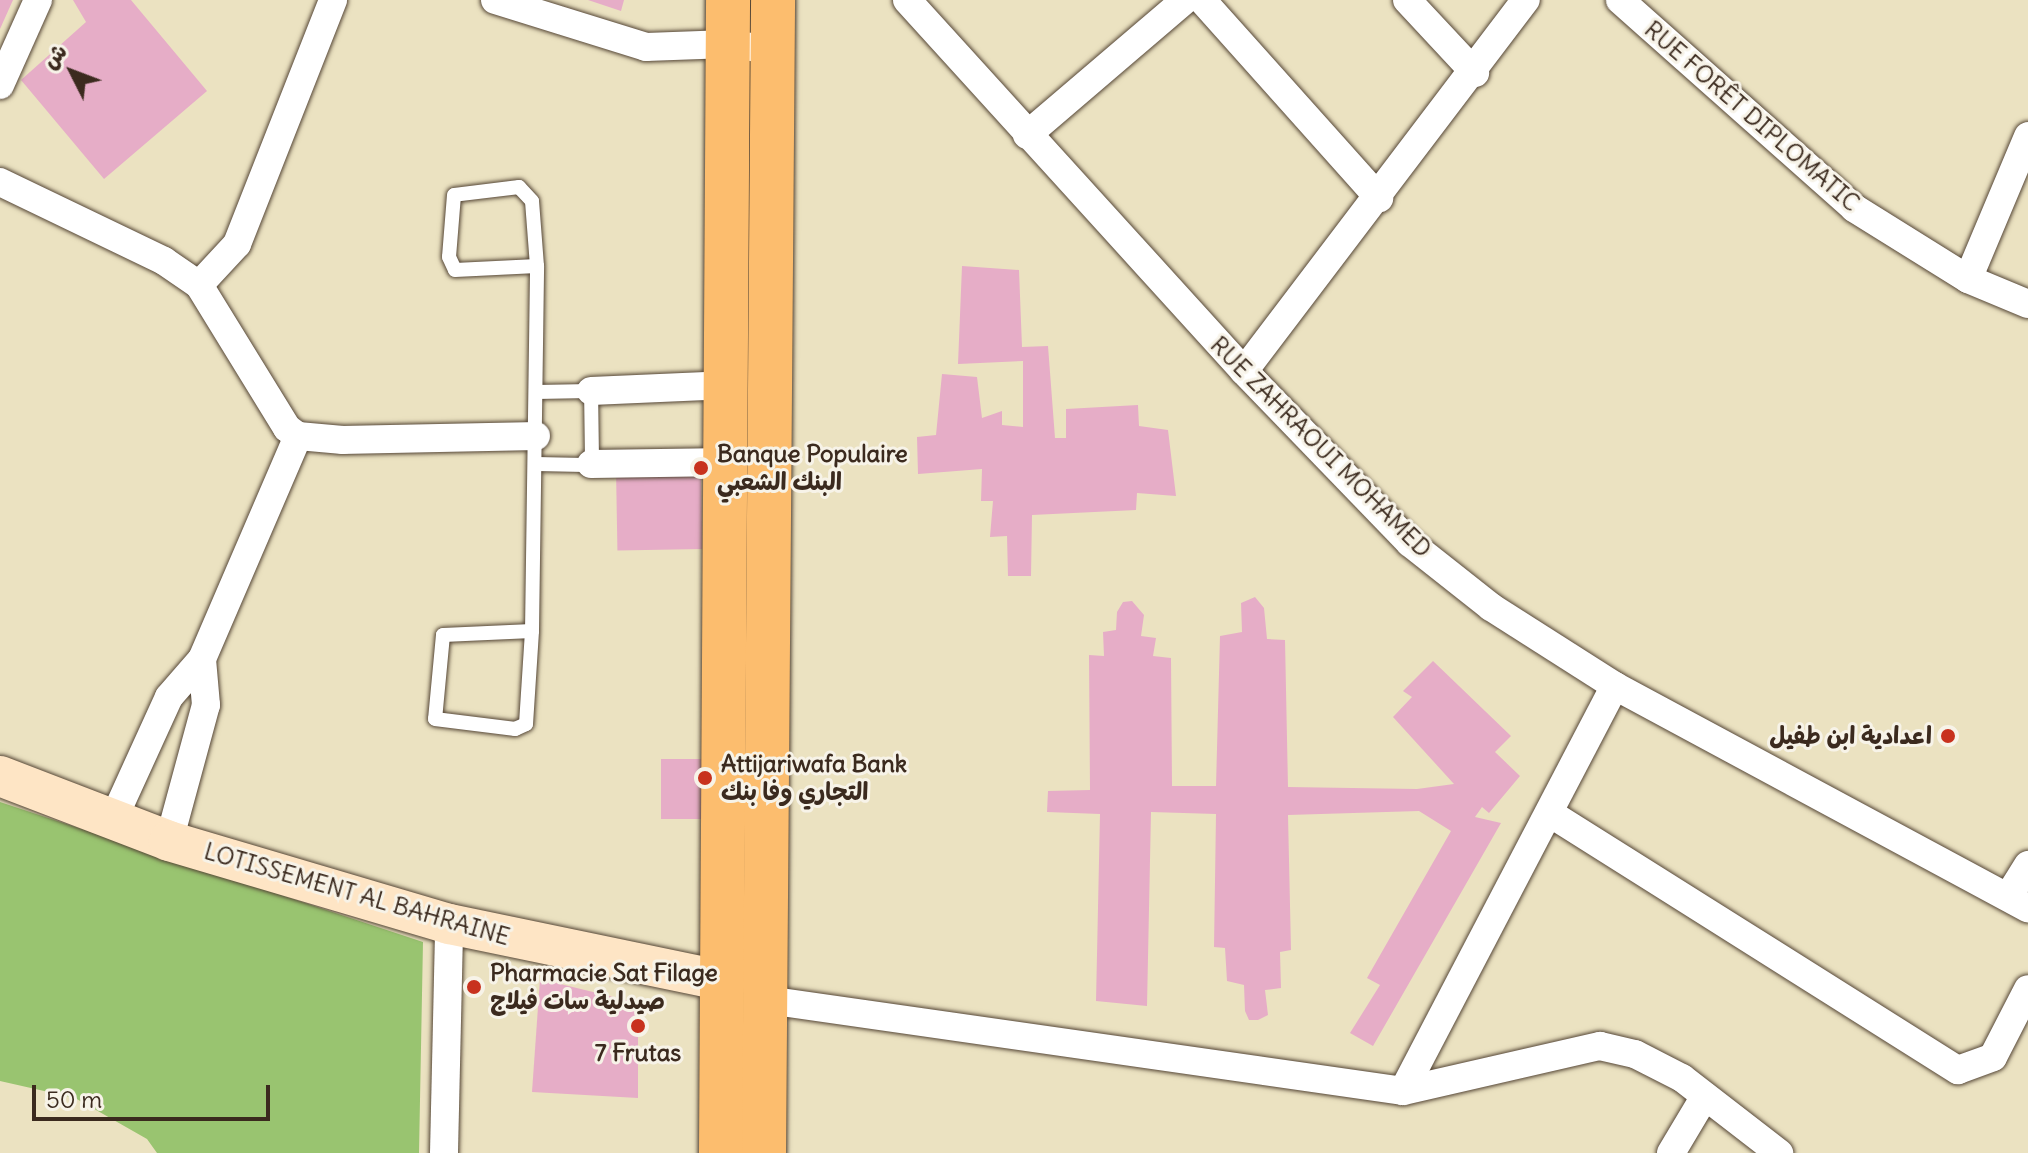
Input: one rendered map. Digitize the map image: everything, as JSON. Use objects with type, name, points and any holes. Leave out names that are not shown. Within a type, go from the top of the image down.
[{"type":"main road","points":[[721,1153],[729,462],[728,0]]},
{"type":"main road","points":[[764,1153],[773,0]]},
{"type":"street","points":[[0,85],[38,0]]},
{"type":"street","points":[[199,285],[237,244],[333,0]]},
{"type":"street","points":[[495,0],[646,47],[728,44],[774,50]]},
{"type":"street","name":"RUE ZAHRAOUI MOHAMED","points":[[907,0],[1244,371],[1410,543],[1491,607],[1615,686],[2018,903]]},
{"type":"street","points":[[1027,135],[1185,0]]},
{"type":"street","points":[[1202,0],[1379,198]]},
{"type":"street","points":[[1407,0],[1475,73]]},
{"type":"street","points":[[1244,371],[1475,73],[1526,0]]},
{"type":"street","name":"RUE FORÊT DIPLOMATIC","points":[[1620,0],[1854,208],[1968,279],[2028,304]]},
{"type":"street","points":[[1968,279],[2028,136]]},
{"type":"street","points":[[0,182],[164,261],[199,285],[287,428],[298,436],[536,450]]},
{"type":"street","points":[[591,391],[729,385]]},
{"type":"street","points":[[112,822],[169,697],[202,659],[298,436]]},
{"type":"street","points":[[591,464],[729,462]]},
{"type":"street","points":[[169,841],[206,705],[202,659]]},
{"type":"street","points":[[1403,1091],[1551,814],[1615,686]]},
{"type":"street","name":"LOTISSEMENT AL BAHRAINE","points":[[0,776],[112,822],[169,841],[449,924],[724,981]]},
{"type":"street","points":[[1551,814],[1958,1070],[1993,1057],[2028,989]]},
{"type":"street","points":[[2018,903],[2028,865]]},
{"type":"street","points":[[444,1153],[449,924]]},
{"type":"street","points":[[767,1000],[1403,1091],[1600,1046],[1635,1054],[1705,1096],[1779,1153]]},
{"type":"street","points":[[1671,1153],[1705,1096]]},
{"type":"lane","points":[[532,631],[443,635],[435,719],[515,729],[526,724],[532,631],[537,266],[532,201],[524,188],[454,195],[449,257],[455,270],[537,266]]},
{"type":"lane","points":[[536,392],[591,391],[591,464],[536,450]]},
{"type":"green space","points":[[0,802],[423,942],[419,1153],[157,1153],[147,1139],[75,1098],[0,1081]]},
{"type":"building","points":[[0,0],[13,0],[0,29]]},
{"type":"building","points":[[73,0],[131,0],[207,91],[104,179],[21,80],[86,22]]},
{"type":"building","points":[[588,0],[624,0],[621,11]]},
{"type":"building","points":[[962,266],[1019,270],[1022,347],[1048,346],[1055,438],[1066,438],[1066,409],[1138,405],[1139,426],[1168,430],[1176,496],[1137,493],[1136,510],[1032,515],[1031,576],[1008,576],[1007,536],[990,537],[993,501],[981,501],[982,469],[918,474],[917,437],[936,435],[942,374],[977,377],[982,418],[1002,411],[1002,425],[1023,427],[1023,361],[958,364]]},
{"type":"building","points":[[701,468],[702,549],[617,550],[616,469]]},
{"type":"building","points":[[1255,597],[1264,608],[1267,639],[1285,640],[1288,787],[1417,789],[1454,784],[1393,717],[1412,697],[1403,691],[1433,661],[1511,736],[1495,752],[1520,776],[1489,813],[1482,807],[1475,817],[1501,823],[1373,1046],[1350,1033],[1380,985],[1367,978],[1451,831],[1419,811],[1288,815],[1291,950],[1280,952],[1281,988],[1265,990],[1268,1015],[1258,1020],[1249,1020],[1245,1011],[1244,985],[1227,981],[1225,948],[1214,947],[1216,814],[1151,812],[1147,1006],[1096,1001],[1100,814],[1047,812],[1048,791],[1090,790],[1089,655],[1104,656],[1103,632],[1116,630],[1117,612],[1123,602],[1132,601],[1144,615],[1141,636],[1156,638],[1153,656],[1171,658],[1172,786],[1216,786],[1220,636],[1242,632],[1241,603]]},
{"type":"building","points":[[661,759],[706,759],[706,819],[661,819]]},
{"type":"building","points":[[540,979],[638,1003],[638,1098],[532,1092]]},
{"type":"place","name":"Banque Populaire البنك الشعبي","points":[[701,468]]},
{"type":"place","name":"اعدادية ابن طفيل","points":[[1948,736]]},
{"type":"place","name":"Attijariwafa Bank التجاري وفا بنك","points":[[705,778]]},
{"type":"place","name":"Pharmacie Sat Filage صيدلية سات فيلاج","points":[[474,987]]},
{"type":"place","name":"7 Frutas","points":[[638,1026]]}]
